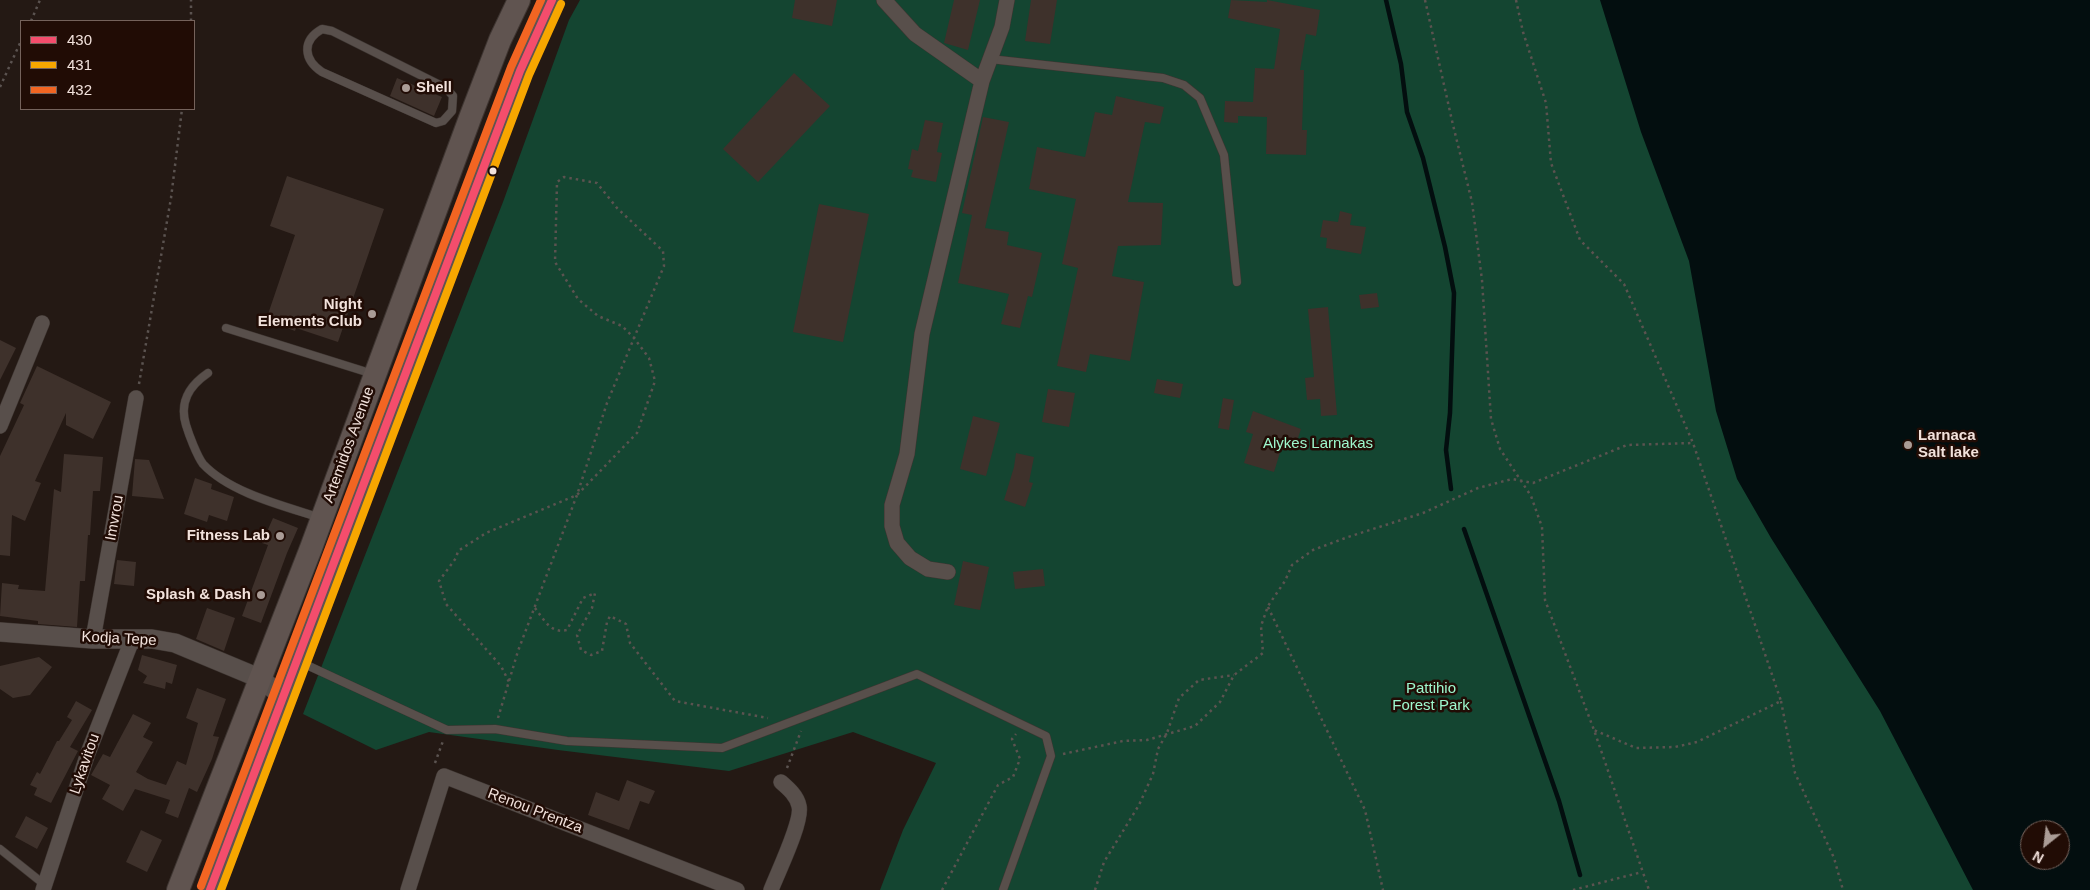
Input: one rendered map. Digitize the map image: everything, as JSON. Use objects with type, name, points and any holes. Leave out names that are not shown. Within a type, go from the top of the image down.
[{"type":"main road","name":"Artemidos Avenue","points":[[178,890],[322,518],[470,118],[500,40],[519,0]]},
{"type":"main road","name":"Artemidos Avenue","points":[[210,890],[520,71],[552,0]]},
{"type":"street","points":[[884,0],[915,34],[982,81]]},
{"type":"street","points":[[948,572],[928,569],[910,558],[897,543],[892,526],[892,505],[907,454],[922,334],[982,81],[1002,27],[1007,0]]},
{"type":"street","points":[[0,426],[42,324]]},
{"type":"street","name":"Imvrou","points":[[93,638],[136,398]]},
{"type":"street","name":"Kodja Tepe","points":[[0,632],[132,640],[152,639],[175,643],[259,678],[284,697]]},
{"type":"street","name":"Lykavitou","points":[[44,887],[88,754],[132,640]]},
{"type":"street","points":[[408,890],[444,776]]},
{"type":"street","name":"Renou Prentza","points":[[444,776],[737,890]]},
{"type":"street","points":[[771,890],[798,822],[800,808],[794,794],[781,782]]},
{"type":"lane","points":[[322,30],[332,31],[446,88],[453,96],[452,111],[443,121],[436,122],[312,66],[308,58],[309,42],[315,33],[322,30]]},
{"type":"lane","points":[[990,59],[1164,78],[1184,85],[1200,98],[1224,155],[1237,282]]},
{"type":"lane","points":[[226,328],[375,375]]},
{"type":"lane","points":[[208,373],[201,378],[187,396],[183,413],[202,463],[227,483],[322,518]]},
{"type":"lane","points":[[298,661],[447,730],[495,729],[567,741],[722,748],[916,674],[1046,736],[1052,756],[1003,890]]},
{"type":"lane","points":[[0,849],[44,887]]},
{"type":"path","points":[[30,20],[40,0]]},
{"type":"path","points":[[191,0],[191,20]]},
{"type":"path","points":[[1426,0],[1472,202],[1482,280],[1491,419],[1500,449],[1531,496],[1542,527],[1545,600],[1594,730],[1648,890]]},
{"type":"path","points":[[1516,0],[1523,32],[1546,103],[1551,163],[1580,240],[1624,284],[1693,443],[1781,700],[1795,773],[1834,858],[1843,890]]},
{"type":"path","points":[[0,87],[20,43]]},
{"type":"path","points":[[136,398],[171,198],[182,110]]},
{"type":"path","points":[[495,729],[534,608],[577,495],[607,404],[634,338],[664,266],[663,251],[617,208],[597,183],[564,177],[557,182],[555,262],[578,299],[598,316],[622,326],[634,338],[649,358],[656,381],[637,434],[577,495],[486,532],[458,551],[456,558],[439,581],[446,604],[501,666],[509,682]]},
{"type":"path","points":[[1052,756],[1123,741],[1147,740],[1195,726],[1220,702],[1234,675],[1263,653],[1261,626],[1268,606],[1285,581],[1292,565],[1313,550],[1423,513],[1478,488],[1512,479],[1533,482],[1627,445],[1693,443]]},
{"type":"path","points":[[534,608],[549,627],[560,631],[568,630],[583,598],[595,593],[592,608],[577,635],[581,650],[591,656],[602,651],[607,622],[610,616],[626,624],[630,643],[675,701],[789,722]]},
{"type":"path","points":[[1268,606],[1365,810],[1383,890]]},
{"type":"path","points":[[1095,890],[1104,862],[1139,805],[1153,774],[1158,749],[1167,733],[1179,698],[1200,680],[1234,675]]},
{"type":"path","points":[[1594,730],[1636,748],[1675,747],[1697,742],[1781,700]]},
{"type":"path","points":[[781,782],[807,716]]},
{"type":"path","points":[[942,890],[998,785],[1012,777],[1020,759],[1012,739],[1022,725]]},
{"type":"path","points":[[444,776],[434,762],[447,730]]},
{"type":"path","points":[[1573,890],[1642,872]]},
{"type":"green space","name":"Alykes Larnakas","points":[[580,0],[2090,0],[2090,890],[880,890],[903,830],[936,763],[853,732],[729,771],[429,732],[376,750],[303,714],[503,202],[569,20]]},
{"type":"shaded area","name":"Larnaca Salt lake","points":[[1600,0],[2090,0],[2090,890],[1973,890],[1880,711],[1771,538],[1737,479],[1716,411],[1689,261],[1641,132]]},
{"type":"building","points":[[795,0],[837,0],[832,26],[792,18]]},
{"type":"building","points":[[954,0],[980,0],[968,50],[944,43]]},
{"type":"building","points":[[1031,0],[1057,0],[1050,44],[1025,41]]},
{"type":"building","points":[[1231,0],[1267,2],[1267,0],[1320,10],[1316,36],[1306,34],[1300,70],[1304,70],[1302,130],[1307,130],[1306,155],[1266,154],[1267,117],[1238,116],[1238,123],[1224,122],[1225,101],[1253,102],[1255,68],[1274,69],[1280,29],[1228,18]]},
{"type":"building","points":[[794,73],[830,106],[758,182],[723,149]]},
{"type":"building","name":"Shell","points":[[397,78],[442,97],[434,116],[390,96]]},
{"type":"building","points":[[1116,96],[1164,107],[1160,124],[1145,122],[1128,202],[1163,203],[1161,245],[1118,246],[1112,276],[1144,282],[1130,361],[1090,354],[1086,372],[1057,366],[1078,268],[1062,264],[1076,199],[1029,189],[1037,147],[1085,157],[1095,112],[1112,115]]},
{"type":"building","points":[[983,117],[1009,122],[985,228],[1009,232],[1007,245],[1042,253],[1032,297],[1028,296],[1020,328],[1001,324],[1009,294],[958,283],[972,215],[962,213]]},
{"type":"building","points":[[925,120],[943,123],[937,152],[942,153],[936,182],[911,177],[913,170],[908,169],[912,149],[918,151]]},
{"type":"building","points":[[287,176],[384,209],[338,342],[296,328],[295,331],[266,320],[295,235],[270,226]]},
{"type":"building","points":[[819,204],[869,214],[843,342],[793,332]]},
{"type":"building","points":[[1340,211],[1352,214],[1350,225],[1366,227],[1361,254],[1326,248],[1327,238],[1320,237],[1323,220],[1338,222]]},
{"type":"building","points":[[1377,293],[1379,307],[1361,309],[1359,295]]},
{"type":"building","points":[[1328,307],[1337,415],[1321,416],[1320,399],[1307,400],[1305,378],[1314,377],[1308,309]]},
{"type":"building","points":[[0,340],[16,348],[0,380]]},
{"type":"building","points":[[37,366],[111,402],[93,439],[66,425],[66,413],[35,481],[41,483],[25,521],[12,515],[10,556],[0,555],[0,456],[24,405],[20,403]]},
{"type":"building","points":[[1157,379],[1183,384],[1180,398],[1154,393]]},
{"type":"building","points":[[1048,389],[1075,393],[1069,427],[1042,422]]},
{"type":"building","points":[[1223,398],[1234,400],[1229,430],[1218,428]]},
{"type":"building","points":[[1253,411],[1301,429],[1294,450],[1282,446],[1274,472],[1244,463],[1253,434],[1246,432]]},
{"type":"building","points":[[973,416],[1000,423],[986,476],[960,469]]},
{"type":"building","points":[[1016,453],[1034,457],[1029,482],[1033,483],[1025,507],[1004,500],[1014,467]]},
{"type":"building","points":[[64,454],[103,457],[100,491],[93,491],[85,581],[80,581],[77,627],[38,624],[38,621],[0,616],[2,583],[19,585],[18,589],[45,591],[54,489],[61,492]]},
{"type":"building","points":[[135,459],[149,460],[164,499],[132,496]]},
{"type":"building","points":[[195,478],[212,484],[211,489],[234,497],[227,521],[209,515],[207,522],[184,514]]},
{"type":"building","points":[[273,518],[298,528],[261,623],[242,616],[268,545],[262,543]]},
{"type":"building","points":[[117,560],[136,562],[134,586],[114,584]]},
{"type":"building","points":[[963,561],[989,567],[980,610],[954,605]]},
{"type":"building","points":[[1043,569],[1045,586],[1015,589],[1013,572]]},
{"type":"building","points":[[207,608],[235,618],[224,651],[196,639]]},
{"type":"building","points":[[142,655],[177,665],[172,684],[166,682],[165,689],[143,683],[147,676],[138,670]]},
{"type":"building","points":[[39,657],[52,667],[30,695],[13,698],[0,689],[0,666]]},
{"type":"building","points":[[197,688],[226,699],[213,736],[219,737],[212,759],[197,792],[189,788],[178,818],[165,813],[170,800],[135,789],[123,811],[102,799],[110,785],[91,775],[103,754],[110,757],[133,714],[151,723],[143,737],[153,742],[136,772],[148,779],[166,785],[177,761],[186,765],[198,723],[186,718]]},
{"type":"building","points":[[76,701],[92,710],[70,747],[78,751],[51,803],[34,795],[37,788],[30,785],[37,772],[40,774],[57,741],[59,741],[72,720],[67,717]]},
{"type":"building","points":[[627,780],[655,791],[649,804],[640,801],[629,830],[588,815],[596,792],[619,801]]},
{"type":"building","points":[[26,816],[48,828],[37,849],[15,837]]},
{"type":"building","points":[[141,830],[162,840],[147,872],[126,862]]},
{"type":"waterway","points":[[1386,0],[1401,64],[1407,112],[1423,158],[1445,247],[1454,293],[1450,413],[1446,450],[1451,489]]},
{"type":"waterway","points":[[1464,529],[1559,801],[1580,875]]},
{"type":"transit line","name":"432","points":[[201,886],[511,67],[541,0]]},
{"type":"transit line","name":"430","points":[[210,890],[520,71],[552,0]]},
{"type":"transit line","name":"431","points":[[221,890],[529,75],[561,4]]},
{"type":"place","name":"Shell","points":[[406,88]]},
{"type":"place","name":"Night Elements Club","points":[[372,314]]},
{"type":"place","name":"Larnaca Salt lake","points":[[1908,445]]},
{"type":"place","name":"Fitness Lab","points":[[280,536]]},
{"type":"place","name":"Splash & Dash","points":[[261,595]]},
{"type":"park label","name":"Pattihio Forest Park","points":[[1431,698]]}]
